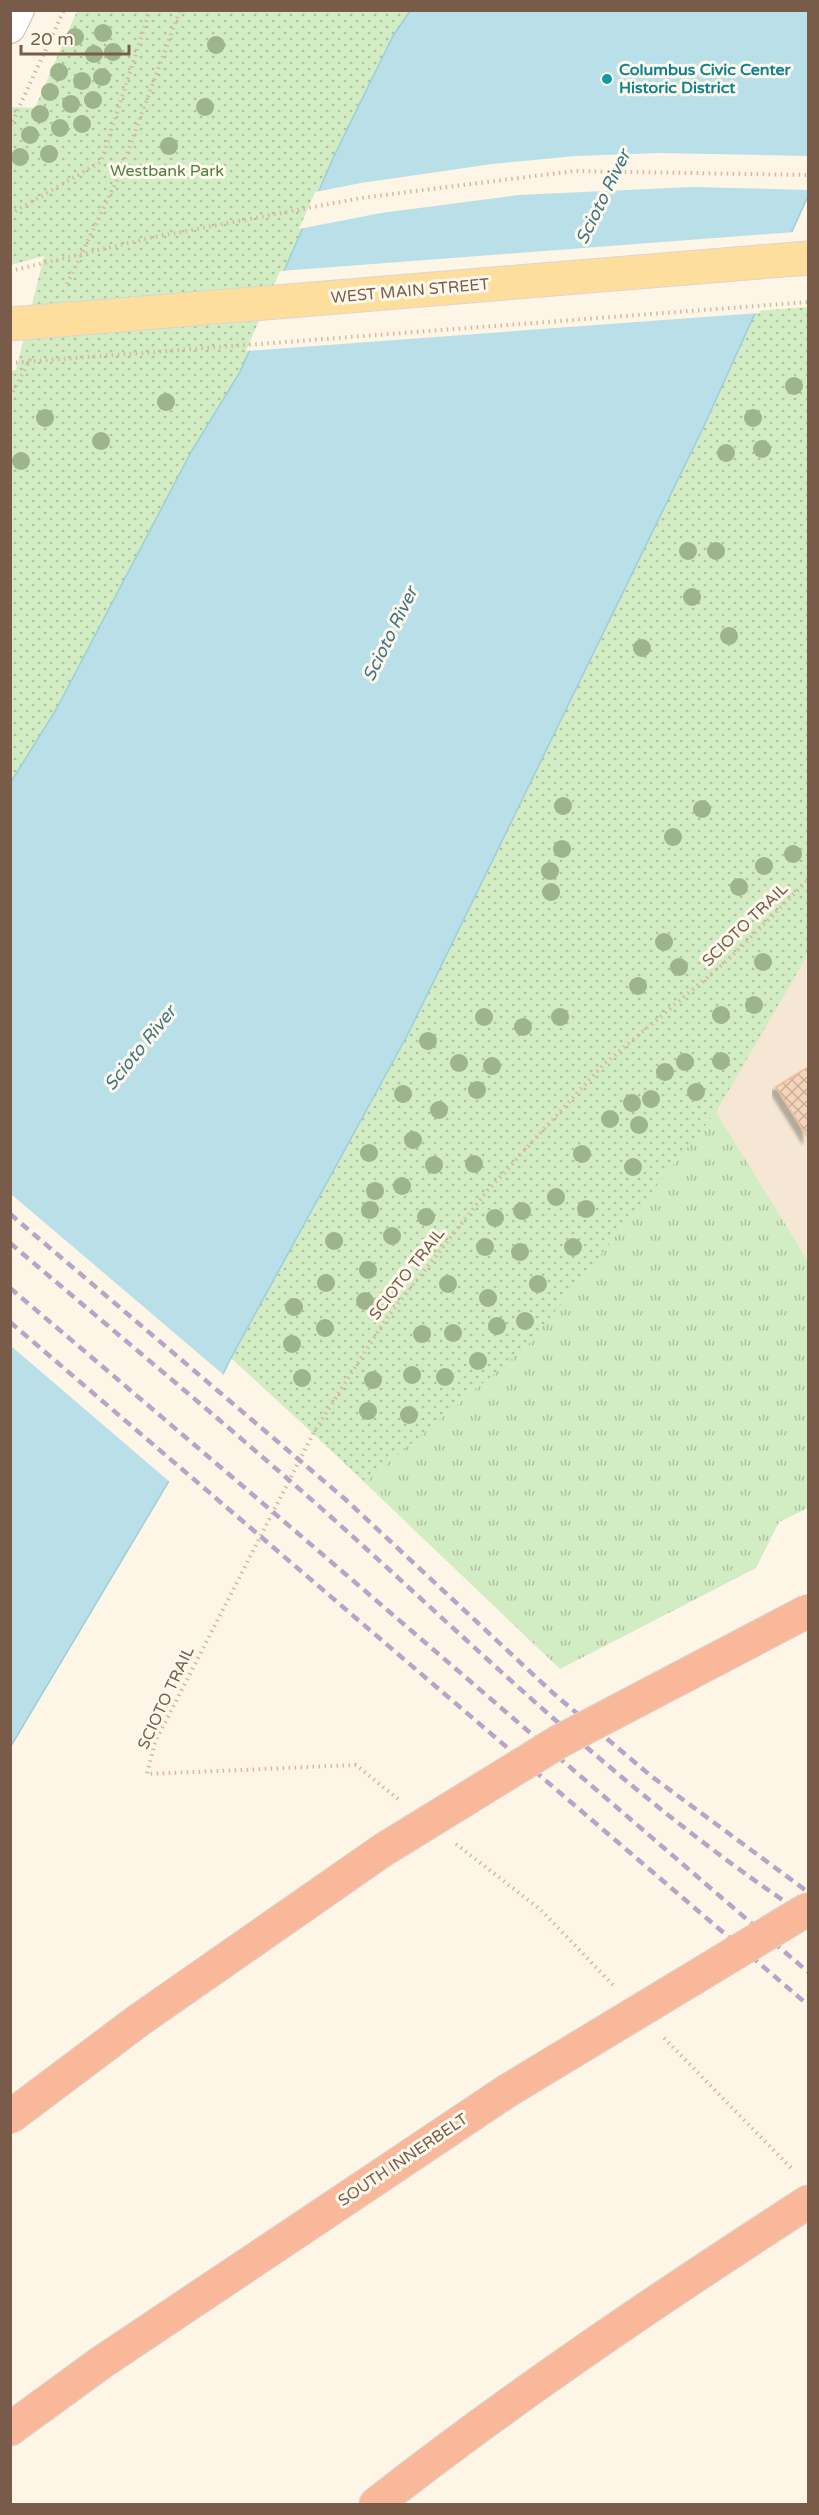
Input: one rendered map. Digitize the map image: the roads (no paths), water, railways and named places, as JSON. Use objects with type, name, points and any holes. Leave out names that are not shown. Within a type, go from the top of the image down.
[{"type":"highway","points":[[10,2117],[138,2020],[383,1850],[560,1741],[808,1611]]},
{"type":"highway","name":"SOUTH INNERBELT","points":[[10,2429],[102,2362],[507,2091],[808,1909]]},
{"type":"highway","points":[[376,2505],[448,2448],[703,2270],[804,2189]]},
{"type":"highway","points":[[703,2270],[808,2225]]},
{"type":"main road","name":"WEST MAIN STREET","points":[[10,324],[808,258]]},
{"type":"street","points":[[10,28],[19,10]]},
{"type":"water","name":"Scioto River","points":[[410,11],[808,11],[808,196],[704,426],[408,1034],[231,1358],[175,1471],[11,1746],[11,782],[57,708],[191,452],[240,372],[334,156],[393,36]]},
{"type":"railway","points":[[10,1214],[345,1499],[553,1693],[651,1776],[808,1892]]},
{"type":"railway","points":[[10,1243],[290,1481],[503,1674],[621,1776],[681,1825],[808,1917]]},
{"type":"railway","points":[[10,1288],[808,1972]]},
{"type":"railway","points":[[10,1322],[808,2005]]},
{"type":"place","name":"Columbus Civic Center Historic District","points":[[607,79]]},
{"type":"park label","name":"Westbank Park","points":[[167,171]]}]
